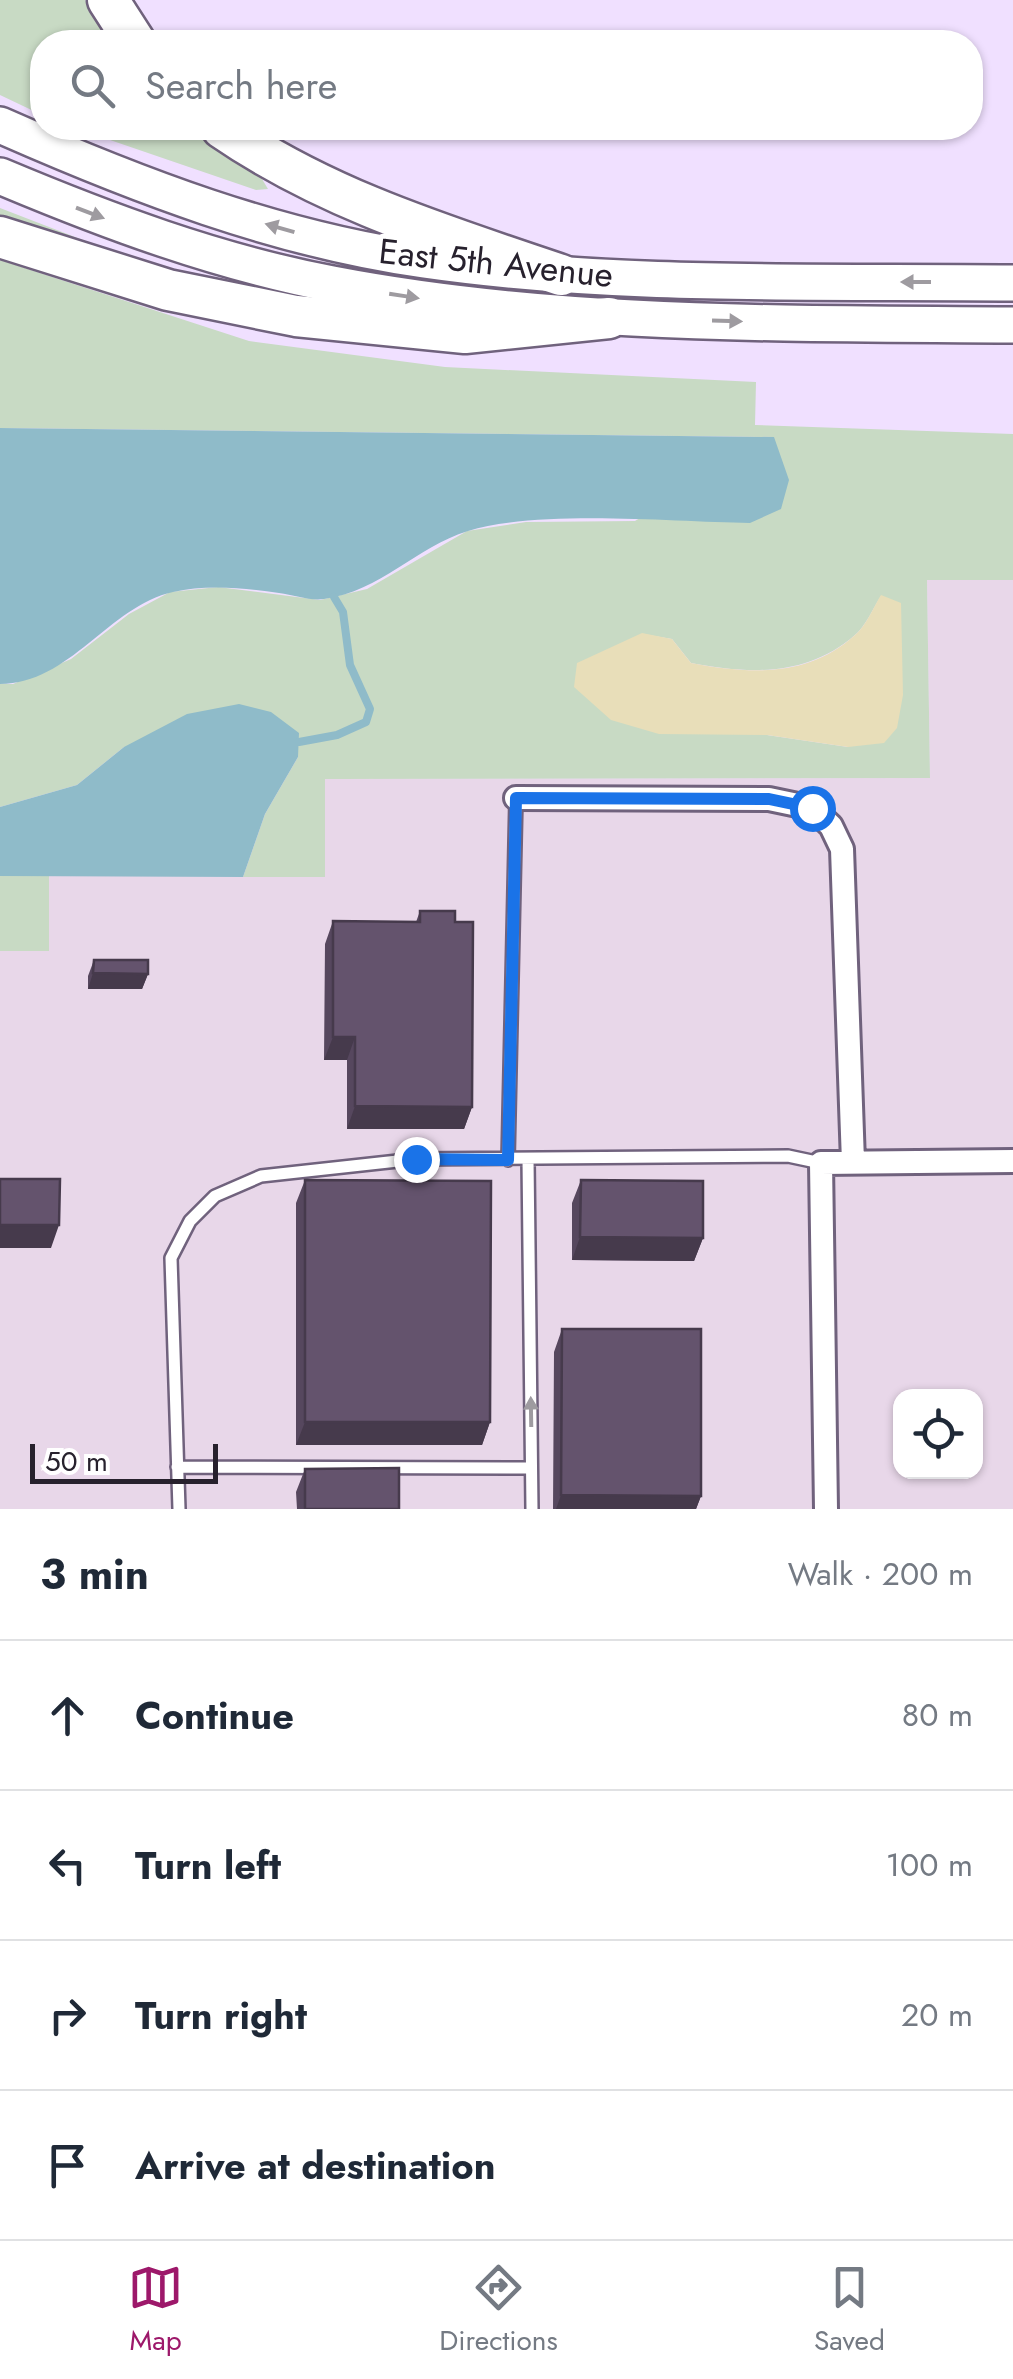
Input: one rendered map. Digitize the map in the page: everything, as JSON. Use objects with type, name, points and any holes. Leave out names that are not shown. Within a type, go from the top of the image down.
[{"type":"highway","points":[[108,0],[127,30]]},
{"type":"highway","points":[[242,140],[310,180],[386,216],[561,275]]},
{"type":"highway","points":[[0,237],[168,290],[296,316],[465,332],[609,318]]},
{"type":"main road","name":"East 5th Avenue","points":[[0,125],[30,138]]},
{"type":"main road","name":"East 5th Avenue","points":[[34,140],[198,206],[306,236],[422,260],[561,275],[1013,283]]},
{"type":"main road","name":"East 5th Avenue","points":[[0,176],[94,215],[200,251],[328,284],[432,301],[609,318],[1013,325]]},
{"type":"street","points":[[516,798],[769,799],[812,808],[831,826],[842,849],[853,1162]]},
{"type":"street","points":[[826,1509],[821,1163],[1013,1161]]},
{"type":"lane","points":[[508,1160],[516,798]]},
{"type":"lane","points":[[179,1509],[171,1258],[190,1222],[215,1196],[261,1176],[416,1159],[788,1156],[821,1163]]},
{"type":"lane","points":[[528,1159],[532,1509]]},
{"type":"lane","points":[[177,1467],[532,1468]]},
{"type":"shaded area","points":[[927,580],[1013,580],[1013,1509],[0,1509],[0,951],[49,951],[49,875],[324,877],[324,779],[930,778]]},
{"type":"green space","points":[[0,0],[85,0],[102,30],[30,30],[30,109],[0,95]]},
{"type":"green space","points":[[110,140],[206,140],[262,179],[268,189],[256,190]]},
{"type":"green space","points":[[0,208],[137,261],[0,224]]},
{"type":"green space","points":[[0,260],[249,341],[445,367],[756,382],[755,425],[1013,434],[1013,580],[927,580],[930,778],[325,779],[325,877],[243,877],[265,814],[298,757],[124,747],[77,785],[0,807],[0,684],[13,684],[71,659],[129,614],[170,592],[218,587],[320,600],[367,589],[467,531],[526,522],[635,521],[774,437],[0,428]],"holes":[[[881,596],[848,747],[767,735],[621,644],[642,634],[672,639],[691,663],[777,669],[817,659],[837,649],[866,622]]]},
{"type":"green space","points":[[49,875],[49,951],[0,951],[0,876]]},
{"type":"sand","points":[[881,595],[901,603],[903,695],[897,728],[884,743],[848,747],[767,735],[659,734],[611,720],[574,687],[577,663],[642,633],[672,639],[691,663],[756,670],[798,666],[837,649],[855,635]]},
{"type":"water","points":[[0,428],[774,437],[789,480],[781,509],[750,523],[569,519],[498,524],[449,538],[363,587],[324,599],[226,588],[173,592],[129,612],[48,672],[25,681],[0,684]]},
{"type":"water","points":[[239,704],[271,712],[299,733],[298,757],[265,814],[243,877],[0,876],[0,807],[77,785],[124,747],[187,714]]},
{"type":"building","points":[[420,911],[455,911],[455,922],[473,922],[472,1107],[355,1106],[355,1037],[333,1037],[333,921],[420,922]]},
{"type":"building","points":[[94,960],[148,960],[148,974],[93,973]]},
{"type":"building","points":[[0,1179],[60,1179],[59,1225],[0,1225]]},
{"type":"building","points":[[305,1180],[491,1181],[490,1422],[305,1422]]},
{"type":"building","points":[[581,1180],[703,1181],[703,1238],[580,1237]]},
{"type":"building","points":[[562,1329],[701,1329],[701,1496],[561,1495]]},
{"type":"building","points":[[399,1468],[399,1509],[305,1509],[305,1469]]},
{"type":"waterway","points":[[299,742],[337,735],[366,722],[370,709],[350,665],[343,612],[334,597]]},
{"type":"route","points":[[416,1159],[508,1160],[516,798],[769,799],[812,808]]}]
